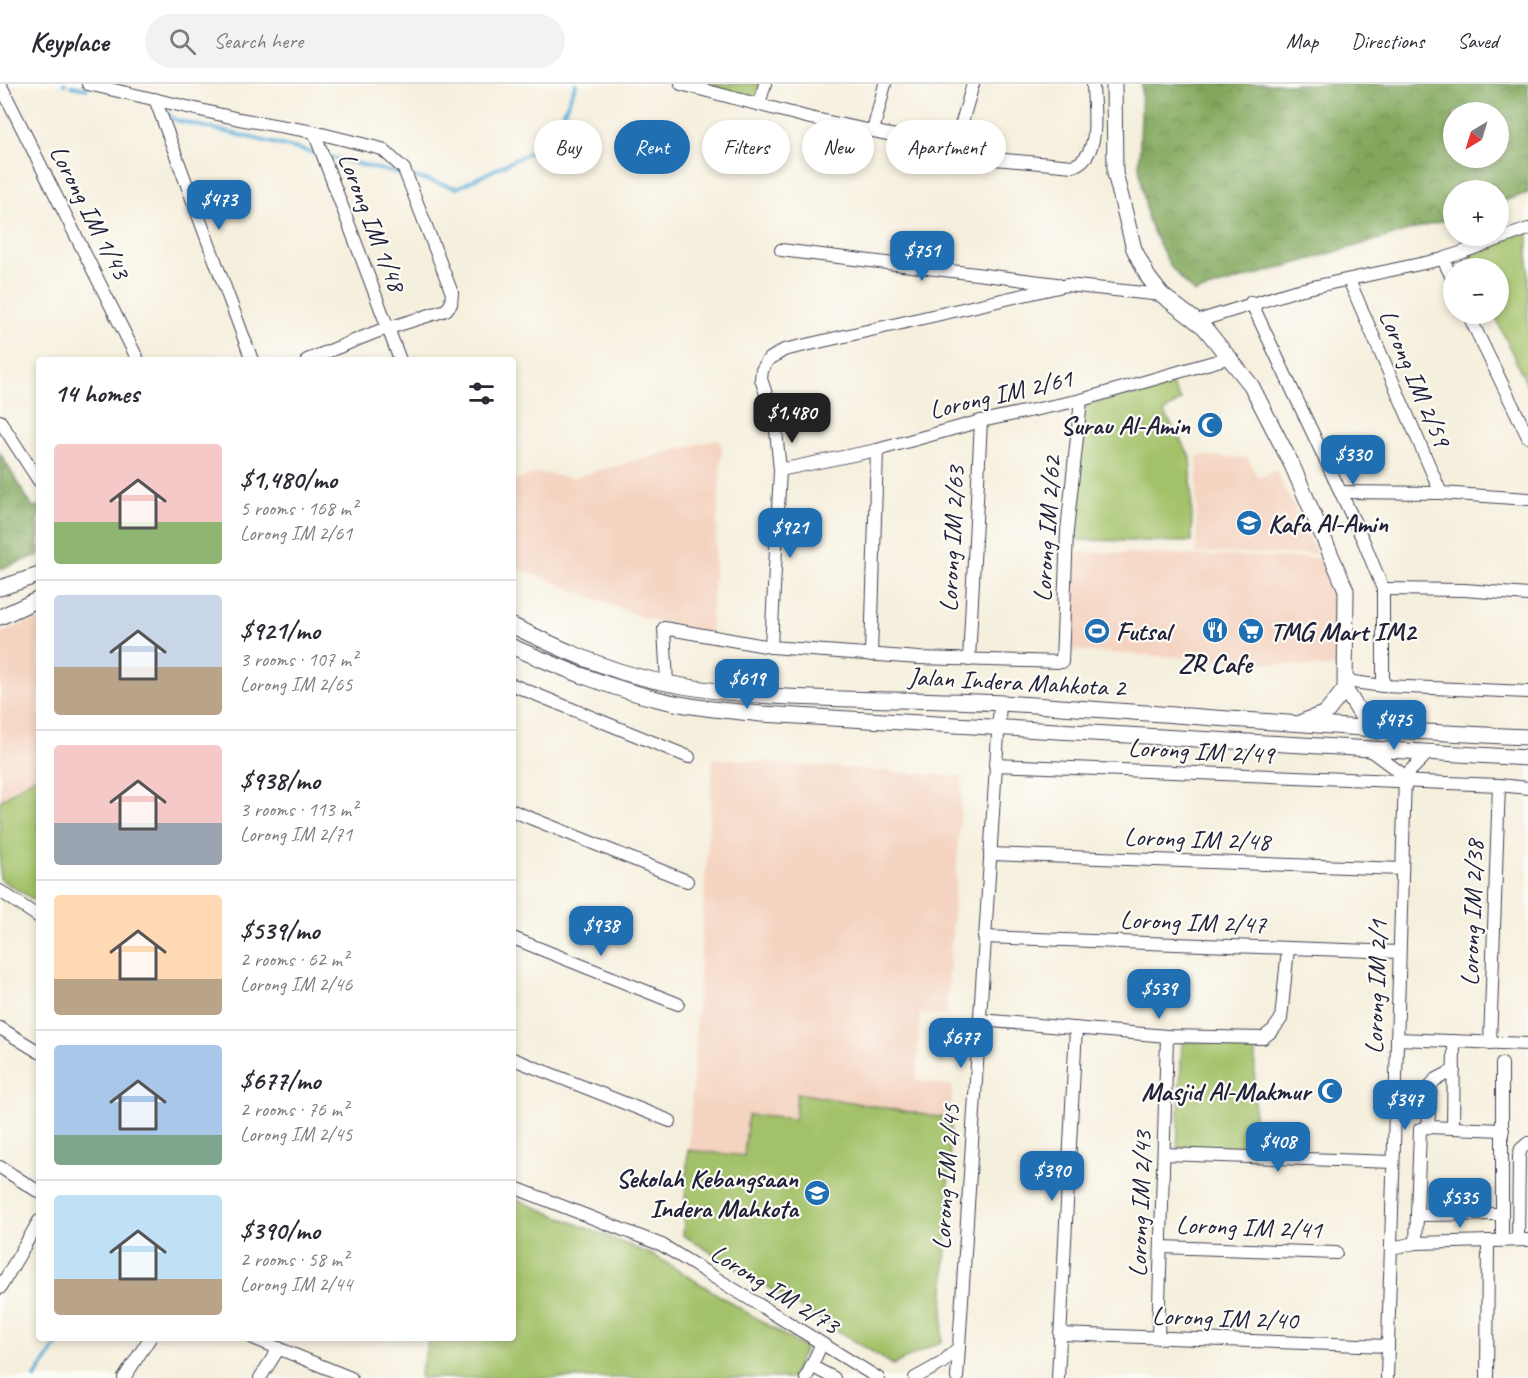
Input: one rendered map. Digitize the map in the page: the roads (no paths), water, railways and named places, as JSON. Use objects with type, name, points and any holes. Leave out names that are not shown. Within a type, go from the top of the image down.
[{"type":"street","name":"Lorong IM 1/43","points":[[0,84],[136,357]]},
{"type":"street","points":[[88,84],[382,149],[404,169],[452,293],[451,304],[446,310],[388,328],[316,357]]},
{"type":"street","points":[[681,84],[829,120]]},
{"type":"street","points":[[759,104],[765,84]]},
{"type":"street","points":[[874,126],[885,84]]},
{"type":"street","points":[[963,120],[973,84]]},
{"type":"street","points":[[1006,160],[1072,166],[1083,162],[1092,148],[1094,139],[1093,84]]},
{"type":"street","points":[[1114,84],[1114,173],[1120,203],[1134,249],[1148,277],[1162,295],[1198,321],[1231,357],[1251,385],[1292,465],[1346,590],[1345,685],[1363,718],[1378,731]]},
{"type":"street","points":[[155,99],[251,357]]},
{"type":"street","name":"Lorong IM 1/48","points":[[315,134],[399,357]]},
{"type":"street","points":[[1446,258],[1528,229]]},
{"type":"street","points":[[781,250],[1162,295]]},
{"type":"street","points":[[1198,321],[1251,302],[1443,259]]},
{"type":"street","name":"Lorong IM 2/59","points":[[1349,280],[1441,493]]},
{"type":"street","points":[[771,647],[780,470],[775,421],[761,379],[762,370],[768,360],[784,350],[1067,285]]},
{"type":"street","points":[[1251,302],[1383,589],[1383,686]]},
{"type":"street","points":[[1473,324],[1528,437]]},
{"type":"street","name":"Lorong IM 2/61","points":[[780,470],[877,450],[981,421],[1081,400],[1231,357]]},
{"type":"street","name":"Lorong IM 2/62","points":[[969,660],[1062,662],[1067,531],[1081,400]]},
{"type":"street","points":[[0,421],[36,477]]},
{"type":"street","name":"Lorong IM 2/63","points":[[969,660],[981,421]]},
{"type":"street","points":[[872,655],[877,450]]},
{"type":"street","points":[[1340,492],[1441,493],[1528,499]]},
{"type":"street","points":[[0,588],[36,576]]},
{"type":"street","points":[[1383,589],[1465,590],[1528,595]]},
{"type":"street","points":[[0,617],[36,600]]},
{"type":"street","name":"Jalan Indera Mahkota 2","points":[[516,627],[592,662],[668,683],[745,693],[999,703],[1295,723],[1378,731],[1528,737]]},
{"type":"street","points":[[668,683],[664,628],[771,647],[969,660]]},
{"type":"street","name":"Jalan Indera Mahkota 2","points":[[516,648],[569,672],[661,700],[762,714],[1528,758]]},
{"type":"street","points":[[1345,685],[1528,692]]},
{"type":"street","points":[[1295,723],[1326,713],[1345,685]]},
{"type":"street","points":[[516,686],[689,757]]},
{"type":"street","name":"Lorong IM 2/45","points":[[957,1377],[999,703]]},
{"type":"street","points":[[1367,748],[1404,780],[1430,751]]},
{"type":"street","name":"Lorong IM 2/49","points":[[995,765],[1404,780],[1528,788]]},
{"type":"street","name":"Lorong IM 2/1","points":[[1387,1378],[1404,780]]},
{"type":"street","name":"Lorong IM 2/38","points":[[1490,1043],[1499,785]]},
{"type":"street","points":[[516,812],[687,881]]},
{"type":"street","name":"Lorong IM 2/48","points":[[990,854],[1402,869]]},
{"type":"street","points":[[0,891],[36,915]]},
{"type":"street","name":"Lorong IM 2/47","points":[[984,937],[1399,952]]},
{"type":"street","points":[[516,939],[678,1004]]},
{"type":"street","points":[[980,1020],[1167,1036],[1263,1038],[1274,1030],[1281,1019],[1288,948]]},
{"type":"street","points":[[0,1028],[36,1050]]},
{"type":"street","points":[[1058,1378],[1076,1028]]},
{"type":"street","name":"Lorong IM 2/43","points":[[1158,1338],[1167,1036]]},
{"type":"street","points":[[1397,1039],[1528,1044]]},
{"type":"street","points":[[1453,1128],[1454,1041]]},
{"type":"street","points":[[516,1060],[670,1121]]},
{"type":"street","points":[[1502,1064],[1502,1240]]},
{"type":"street","points":[[1428,1127],[1431,1085],[1435,1080],[1454,1070]]},
{"type":"street","points":[[1416,1243],[1420,1130],[1422,1127],[1503,1130]]},
{"type":"street","points":[[1391,1248],[1416,1243],[1523,1240],[1519,1156],[1523,1146],[1528,1143]]},
{"type":"street","points":[[1164,1154],[1393,1162]]},
{"type":"street","points":[[0,1167],[36,1190]]},
{"type":"street","name":"Lorong IM 2/73","points":[[516,1188],[662,1245],[878,1378]]},
{"type":"street","points":[[1418,1215],[1502,1214]]},
{"type":"street","points":[[0,1288],[36,1226]]},
{"type":"street","points":[[1487,1378],[1488,1241]]},
{"type":"street","name":"Lorong IM 2/41","points":[[1161,1247],[1336,1253]]},
{"type":"street","name":"Lorong IM 2/40","points":[[1060,1334],[1388,1346]]},
{"type":"street","points":[[124,1378],[148,1341]]},
{"type":"street","points":[[262,1341],[351,1378]]},
{"type":"street","points":[[806,1378],[821,1345]]},
{"type":"street","points":[[260,1378],[279,1348]]},
{"type":"street","points":[[915,1378],[942,1363],[957,1349]]},
{"type":"street","points":[[811,1366],[834,1378]]},
{"type":"waterway","points":[[411,176],[457,188],[551,142],[576,84]]},
{"type":"waterway","points":[[71,86],[87,89]]},
{"type":"waterway","points":[[163,110],[176,120],[319,154]]},
{"type":"waterway","points":[[326,156],[403,175]]},
{"type":"waterway","points":[[35,1378],[59,1341]]},
{"type":"place","name":"Surau Al-Amin","points":[[1210,425]]},
{"type":"place","name":"Kafa Al-Amin","points":[[1249,523]]},
{"type":"place","name":"ZR Cafe","points":[[1215,630]]},
{"type":"place","name":"Futsal","points":[[1097,631]]},
{"type":"place","name":"TMG Mart IM2","points":[[1251,631]]},
{"type":"place","name":"Masjid Al-Makmur","points":[[1330,1091]]},
{"type":"place","name":"Sekolah Kebangsaan Indera Mahkota","points":[[817,1193]]}]
